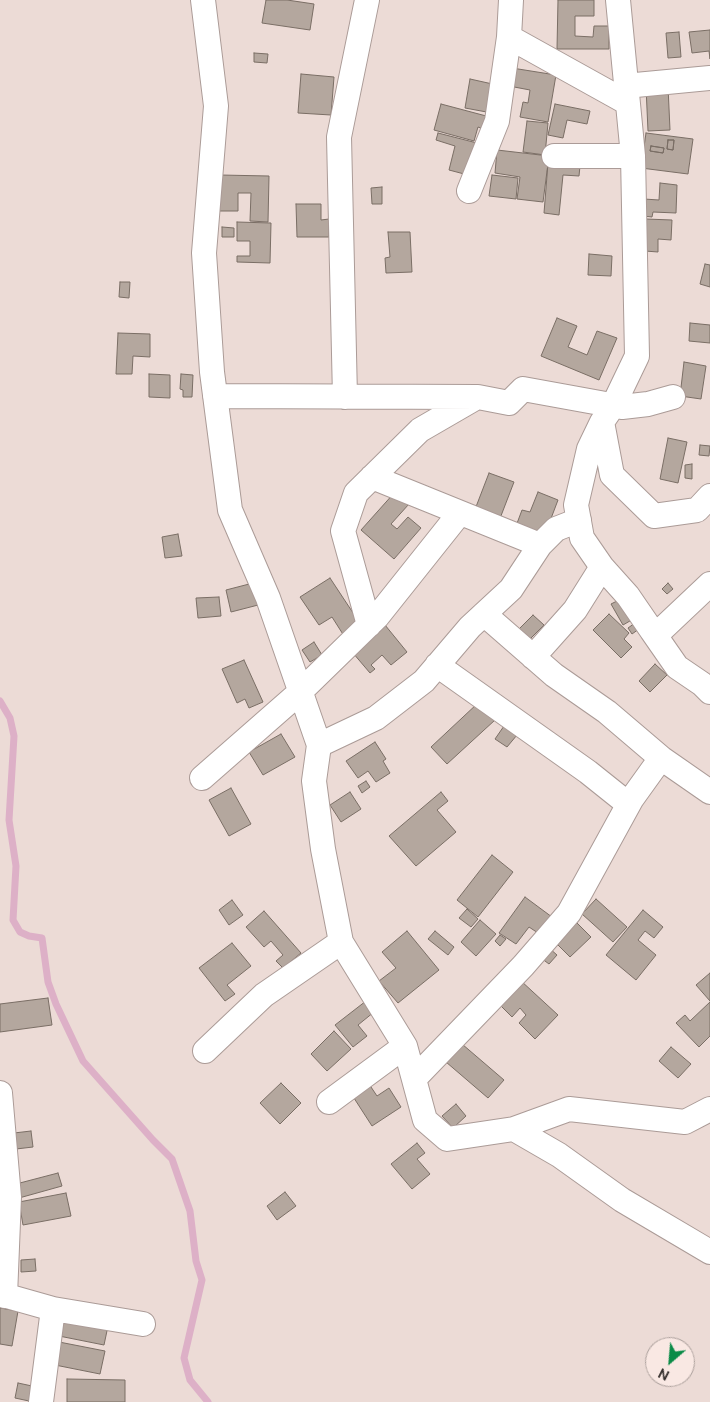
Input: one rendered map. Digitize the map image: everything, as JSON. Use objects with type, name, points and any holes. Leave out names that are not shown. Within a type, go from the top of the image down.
[{"type":"street","points":[[203,0],[216,106],[204,252],[215,396],[230,510],[268,598],[299,693],[319,746],[314,781],[323,849],[341,942],[405,1046],[425,1120],[447,1139],[514,1129],[569,1109],[685,1122],[710,1109]]},
{"type":"street","points":[[345,397],[339,137],[368,0]]},
{"type":"street","points":[[469,191],[496,121],[509,38],[511,0]]},
{"type":"street","points":[[618,0],[633,156],[637,356],[589,450],[576,506],[582,538],[602,567],[628,596],[677,667],[702,684],[710,692]]},
{"type":"street","points":[[509,38],[626,94],[710,78]]},
{"type":"street","points":[[554,156],[633,156]]},
{"type":"street","points":[[215,396],[478,397],[509,403],[523,389],[607,414],[672,398]]},
{"type":"street","points":[[369,625],[343,531],[356,493],[420,430],[478,397]]},
{"type":"street","points":[[607,414],[612,475],[654,516],[698,510],[710,496]]},
{"type":"street","points":[[372,477],[459,514],[540,545]]},
{"type":"street","points":[[202,778],[299,693],[369,625],[459,514]]},
{"type":"street","points":[[319,746],[376,718],[424,681],[470,627],[511,589],[540,545],[556,529],[579,520]]},
{"type":"street","points":[[533,657],[575,610],[602,567]]},
{"type":"street","points":[[652,631],[657,634],[710,584]]},
{"type":"street","points":[[484,614],[533,657],[607,712],[661,758],[710,792]]},
{"type":"street","points":[[437,666],[588,772],[628,804],[631,800]]},
{"type":"street","points":[[414,1079],[523,966],[569,913],[631,800],[661,758]]},
{"type":"street","points":[[204,1051],[264,995],[341,942]]},
{"type":"street","points":[[328,1102],[405,1046]]},
{"type":"street","points":[[0,1093],[9,1197],[3,1295],[53,1309],[142,1324]]},
{"type":"street","points":[[514,1129],[559,1155],[622,1200],[710,1252]]},
{"type":"street","points":[[41,1402],[53,1309]]},
{"type":"building","points":[[266,0],[287,0],[314,4],[310,30],[262,23]]},
{"type":"building","points":[[558,0],[594,0],[594,16],[575,16],[575,36],[593,37],[594,26],[609,26],[609,49],[557,49]]},
{"type":"building","points":[[710,30],[710,59],[709,51],[692,53],[689,32]]},
{"type":"building","points":[[679,32],[681,57],[668,58],[666,33]]},
{"type":"building","points":[[254,53],[268,54],[267,63],[254,62]]},
{"type":"building","points":[[512,68],[556,75],[548,122],[520,117],[523,102],[528,103],[530,90],[509,86]]},
{"type":"building","points":[[301,74],[334,77],[331,115],[298,113]]},
{"type":"building","points":[[470,79],[497,85],[492,113],[465,108]]},
{"type":"building","points":[[668,86],[670,130],[648,131],[646,87]]},
{"type":"building","points":[[441,104],[490,117],[486,130],[478,127],[474,141],[434,130]]},
{"type":"building","points":[[555,104],[590,111],[587,124],[567,120],[563,138],[548,135]]},
{"type":"building","points":[[527,121],[548,123],[545,155],[523,152]]},
{"type":"building","points":[[438,133],[477,143],[468,175],[449,170],[455,146],[436,140]]},
{"type":"building","points":[[646,133],[693,139],[688,174],[641,168]],"holes":[[[668,140],[674,140],[673,150],[667,149]],[[651,146],[664,148],[663,153],[650,151]]]},
{"type":"building","points":[[668,140],[674,140],[673,150],[667,149]]},
{"type":"building","points":[[651,146],[664,148],[663,153],[650,151]]},
{"type":"building","points":[[497,150],[549,156],[543,202],[517,199],[520,177],[495,173]]},
{"type":"building","points":[[548,163],[580,166],[579,176],[563,175],[559,215],[544,213]]},
{"type":"building","points":[[220,175],[269,176],[268,222],[250,221],[251,193],[238,193],[238,211],[219,211]]},
{"type":"building","points":[[492,175],[518,178],[516,199],[489,196]]},
{"type":"building","points":[[660,183],[677,185],[676,213],[653,212],[652,217],[643,216],[644,199],[659,200]]},
{"type":"building","points":[[382,187],[382,204],[372,204],[371,188]]},
{"type":"building","points":[[296,204],[321,204],[321,220],[329,219],[329,237],[297,237]]},
{"type":"building","points":[[646,219],[672,220],[671,240],[658,239],[658,252],[645,251]]},
{"type":"building","points":[[237,222],[271,223],[270,263],[237,262],[237,256],[250,256],[250,241],[237,241]]},
{"type":"building","points":[[222,227],[234,228],[234,237],[222,237]]},
{"type":"building","points":[[388,232],[410,232],[412,272],[386,273],[385,258],[390,257]]},
{"type":"building","points":[[589,254],[612,256],[611,276],[588,275]]},
{"type":"building","points":[[705,264],[710,265],[710,287],[700,284]]},
{"type":"building","points":[[120,282],[130,282],[129,298],[119,297]]},
{"type":"building","points":[[557,318],[577,326],[568,347],[587,355],[597,331],[617,338],[599,380],[541,356]]},
{"type":"building","points":[[690,323],[710,325],[710,343],[689,341]]},
{"type":"building","points":[[118,333],[150,334],[150,357],[133,356],[132,374],[116,374]]},
{"type":"building","points":[[684,362],[706,366],[701,399],[680,396]]},
{"type":"building","points":[[149,374],[170,375],[170,398],[149,397]]},
{"type":"building","points":[[181,374],[193,375],[192,397],[183,397],[183,390],[180,389]]},
{"type":"building","points":[[668,438],[687,442],[678,483],[660,479]]},
{"type":"building","points":[[700,445],[710,446],[709,456],[699,455]]},
{"type":"building","points":[[692,464],[692,479],[685,478],[685,465]]},
{"type":"building","points":[[489,473],[514,482],[499,521],[474,512]]},
{"type":"building","points":[[395,492],[409,504],[391,524],[397,529],[408,517],[421,528],[394,559],[361,530]]},
{"type":"building","points":[[538,492],[558,500],[544,537],[516,526],[522,510],[530,512]]},
{"type":"building","points":[[178,534],[182,556],[165,558],[162,537]]},
{"type":"building","points":[[330,578],[363,628],[346,639],[332,617],[319,625],[300,597]]},
{"type":"building","points":[[257,582],[262,604],[231,612],[226,590]]},
{"type":"building","points":[[668,583],[673,589],[667,594],[662,589]]},
{"type":"building","points":[[219,597],[221,616],[198,618],[196,598]]},
{"type":"building","points":[[623,598],[635,618],[623,625],[611,604]]},
{"type":"building","points":[[609,614],[629,633],[624,639],[632,647],[621,658],[593,630]]},
{"type":"building","points":[[533,615],[544,625],[526,643],[515,633]]},
{"type":"building","points":[[635,623],[639,629],[632,634],[628,628]]},
{"type":"building","points":[[385,625],[407,652],[391,665],[382,655],[371,665],[375,669],[370,673],[353,653]]},
{"type":"building","points":[[314,642],[322,655],[310,662],[302,650]]},
{"type":"building","points":[[244,660],[263,702],[249,708],[245,699],[237,703],[222,669]]},
{"type":"building","points":[[655,664],[667,675],[650,692],[639,681]]},
{"type":"building","points":[[478,703],[495,720],[447,764],[431,747]]},
{"type":"building","points":[[504,726],[517,735],[507,747],[495,739]]},
{"type":"building","points":[[281,734],[295,757],[263,775],[249,752]]},
{"type":"building","points":[[375,742],[386,759],[383,761],[390,773],[376,782],[368,771],[358,778],[346,761]]},
{"type":"building","points":[[366,781],[370,787],[362,793],[358,786]]},
{"type":"building","points":[[231,788],[251,824],[229,836],[209,800]]},
{"type":"building","points":[[350,792],[361,809],[341,822],[330,805]]},
{"type":"building","points":[[441,792],[448,801],[437,810],[456,832],[416,866],[389,836]]},
{"type":"building","points":[[492,855],[513,872],[478,917],[457,900]]},
{"type":"building","points":[[525,897],[556,920],[544,937],[529,927],[516,944],[499,933]]},
{"type":"building","points":[[596,899],[627,927],[613,942],[582,914]]},
{"type":"building","points":[[232,900],[243,915],[229,925],[219,910]]},
{"type":"building","points":[[467,909],[478,919],[471,927],[459,918]]},
{"type":"building","points":[[643,910],[663,927],[654,938],[645,931],[638,940],[656,955],[636,980],[606,955]]},
{"type":"building","points":[[264,911],[301,953],[283,968],[276,961],[283,955],[271,941],[264,947],[246,927]]},
{"type":"building","points":[[480,920],[496,934],[476,956],[461,942]]},
{"type":"building","points":[[576,922],[591,937],[570,957],[555,942]]},
{"type":"building","points":[[407,931],[439,970],[398,1003],[379,981],[396,968],[382,952]]},
{"type":"building","points":[[435,931],[454,947],[448,955],[428,939]]},
{"type":"building","points":[[500,935],[506,939],[500,946],[495,941]]},
{"type":"building","points":[[232,943],[251,966],[227,985],[235,994],[225,1001],[199,968]]},
{"type":"building","points":[[549,948],[557,955],[549,964],[541,958]]},
{"type":"building","points":[[710,973],[710,1001],[696,985]]},
{"type":"building","points":[[520,980],[558,1015],[535,1039],[519,1023],[526,1015],[520,1008],[512,1017],[498,1003]]},
{"type":"building","points":[[48,998],[52,1025],[0,1032],[0,1004]]},
{"type":"building","points":[[366,1001],[374,1012],[358,1025],[367,1036],[353,1047],[335,1025]]},
{"type":"building","points":[[710,1002],[710,1036],[699,1047],[676,1023],[685,1015],[690,1021]]},
{"type":"building","points":[[334,1031],[351,1049],[327,1071],[311,1054]]},
{"type":"building","points":[[462,1044],[504,1080],[488,1098],[446,1062]]},
{"type":"building","points":[[671,1047],[691,1064],[678,1078],[659,1061]]},
{"type":"building","points":[[281,1083],[301,1103],[280,1124],[260,1103]]},
{"type":"building","points":[[369,1084],[377,1096],[389,1088],[401,1107],[372,1126],[352,1095]]},
{"type":"building","points":[[456,1104],[466,1116],[453,1128],[442,1116]]},
{"type":"building","points":[[31,1131],[33,1147],[16,1149],[14,1133]]},
{"type":"building","points":[[417,1143],[425,1153],[417,1159],[430,1174],[412,1189],[391,1164]]},
{"type":"building","points":[[58,1173],[62,1186],[19,1198],[16,1184]]},
{"type":"building","points":[[285,1192],[296,1206],[277,1220],[267,1206]]},
{"type":"building","points":[[66,1193],[71,1216],[23,1225],[19,1202]]},
{"type":"building","points":[[35,1259],[36,1271],[21,1272],[21,1260]]},
{"type":"building","points":[[0,1308],[18,1311],[12,1346],[0,1344]]},
{"type":"building","points":[[58,1316],[108,1326],[104,1345],[54,1335]]},
{"type":"building","points":[[54,1341],[105,1351],[100,1374],[50,1364]]},
{"type":"building","points":[[67,1379],[125,1380],[125,1402],[67,1402]]},
{"type":"building","points":[[18,1383],[32,1386],[29,1401],[15,1398]]},
{"type":"waterway","points":[[0,701],[10,718],[14,736],[9,820],[16,866],[13,920],[20,932],[42,938],[48,982],[56,1004],[83,1061],[172,1159],[190,1211],[196,1261],[202,1280],[184,1358],[190,1380],[208,1402]]}]
